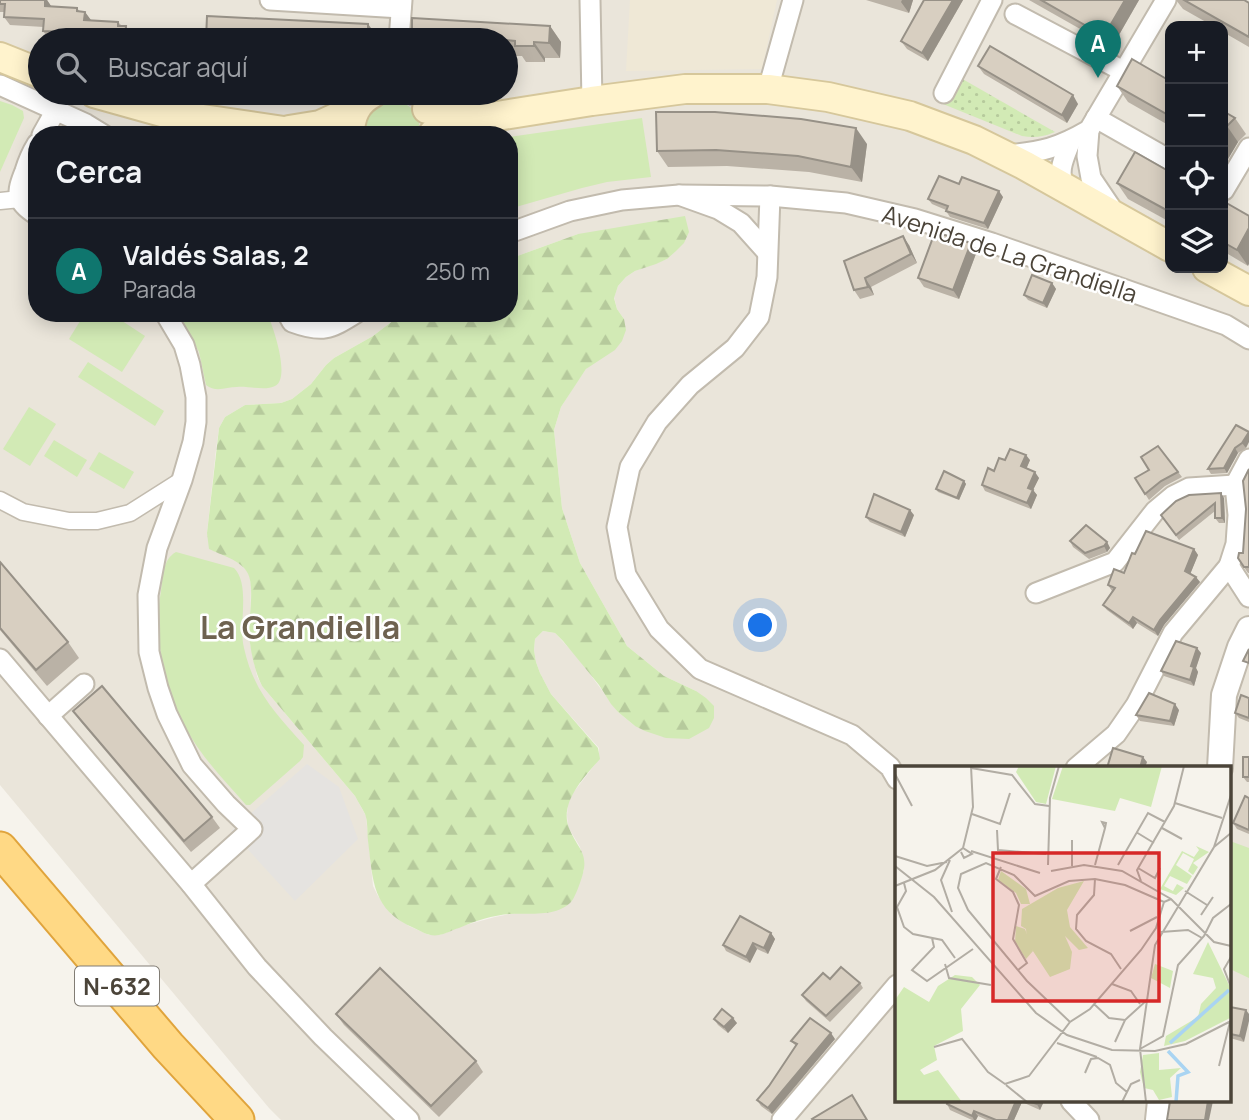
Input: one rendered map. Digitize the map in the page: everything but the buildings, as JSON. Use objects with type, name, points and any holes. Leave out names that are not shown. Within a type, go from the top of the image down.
[{"type":"highway","name":"N-632","points":[[0,849],[168,1046],[237,1120]]},
{"type":"main road","points":[[0,57],[28,68]]},
{"type":"main road","points":[[421,109],[466,122],[685,89],[768,89],[828,97],[910,116],[963,135],[1059,181],[1165,244]]},
{"type":"main road","points":[[136,105],[180,116],[250,126]]},
{"type":"main road","points":[[317,126],[364,105]]},
{"type":"main road","points":[[1217,273],[1249,291]]},
{"type":"street","points":[[270,0],[401,4],[400,28]]},
{"type":"street","points":[[590,0],[592,101]]},
{"type":"street","points":[[768,89],[793,0]]},
{"type":"street","points":[[944,93],[992,0]]},
{"type":"street","points":[[1117,216],[1091,178],[1087,156],[1093,124],[1166,0]]},
{"type":"street","points":[[1015,14],[1123,71]]},
{"type":"street","points":[[0,85],[28,98]]},
{"type":"street","points":[[45,105],[89,126]]},
{"type":"street","points":[[47,126],[56,110]]},
{"type":"street","points":[[1005,155],[1049,149],[1071,141],[1093,124]]},
{"type":"street","points":[[1093,124],[1165,158]]},
{"type":"street","points":[[1059,181],[1071,141]]},
{"type":"street","points":[[1228,183],[1249,148]]},
{"type":"street","points":[[1059,181],[1087,156]]},
{"type":"street","points":[[28,165],[18,189],[20,199],[28,210]]},
{"type":"street","points":[[679,195],[719,209],[741,223],[767,252]]},
{"type":"street","name":"Avenida de La Grandiella","points":[[518,230],[570,211],[622,200],[679,195],[770,196],[846,203],[915,219],[992,243],[1226,325],[1249,339]]},
{"type":"street","points":[[770,196],[767,277],[759,317],[735,348],[690,385],[657,422],[630,467],[617,527],[626,575],[659,629],[700,669],[852,735],[890,768],[895,776]]},
{"type":"street","points":[[0,201],[20,199]]},
{"type":"street","points":[[170,322],[184,345],[190,365],[196,397],[196,422],[182,480],[157,548],[148,596],[149,652],[167,715],[192,765],[252,829],[191,884]]},
{"type":"street","points":[[292,322],[312,329],[333,327],[341,322]]},
{"type":"street","points":[[1078,766],[1116,734],[1136,705],[1173,633],[1229,566],[1236,544],[1238,514],[1235,485],[1249,459]]},
{"type":"street","points":[[0,500],[23,512],[69,521],[97,521],[130,513],[182,480]]},
{"type":"street","points":[[1036,593],[1115,562],[1155,511],[1172,496],[1189,488],[1235,485]]},
{"type":"street","points":[[1229,566],[1249,597]]},
{"type":"street","points":[[1220,766],[1224,695],[1249,629]]},
{"type":"street","points":[[0,659],[191,884],[257,967],[323,1037],[409,1120]]},
{"type":"street","points":[[48,716],[84,684]]},
{"type":"street","points":[[782,1120],[895,989]]},
{"type":"street","points":[[1072,1102],[1089,1120]]},
{"type":"shaded area","points":[[0,0],[1249,0],[1249,1120],[281,1120],[0,785]],"holes":[[[28,126],[518,126],[518,256],[578,234],[667,259],[635,271],[618,286],[614,297],[617,309],[624,319],[561,407],[554,430],[562,508],[580,563],[627,646],[664,676],[696,691],[635,726],[618,712],[578,658],[555,633],[543,631],[535,639],[534,650],[540,673],[551,694],[599,748],[599,759],[573,793],[568,804],[568,827],[580,847],[584,870],[571,902],[495,917],[440,935],[429,935],[391,914],[378,896],[373,886],[366,816],[355,796],[262,686],[257,676],[250,643],[249,573],[207,533],[219,428],[225,417],[245,405],[281,403],[292,399],[311,384],[334,358],[373,336],[391,322],[28,322]]]},
{"type":"shaded area","points":[[630,0],[777,0],[762,69],[626,71]]},
{"type":"shaded area","points":[[307,764],[339,787],[358,839],[295,901],[231,831]]},
{"type":"green space","points":[[959,77],[1055,132],[1038,137],[1022,136],[943,104]]},
{"type":"green space","points":[[0,101],[23,111],[24,118],[0,172]]},
{"type":"green space","points":[[376,105],[407,105],[416,115],[419,126],[361,126],[361,121]]},
{"type":"green space","points":[[642,118],[651,177],[607,182],[518,206],[518,136]]},
{"type":"green space","points":[[685,216],[689,232],[684,243],[667,259],[635,271],[618,286],[614,298],[624,319],[626,330],[622,341],[615,350],[586,369],[561,407],[554,430],[562,508],[580,563],[627,646],[664,676],[706,698],[714,706],[714,718],[709,728],[689,739],[666,738],[635,726],[611,704],[563,641],[555,633],[543,631],[535,639],[534,650],[540,673],[551,694],[598,748],[600,759],[575,791],[567,809],[569,828],[584,859],[583,873],[575,895],[571,902],[558,910],[497,916],[442,934],[426,934],[400,921],[382,903],[371,869],[367,820],[363,809],[259,680],[249,632],[249,577],[240,564],[209,549],[207,533],[219,428],[225,417],[245,405],[281,403],[292,399],[311,384],[334,358],[373,336],[391,322],[518,322],[518,256],[578,234]]},
{"type":"green space","points":[[79,322],[124,322],[145,336],[122,372],[69,339]]},
{"type":"green space","points":[[183,322],[270,322],[281,363],[279,381],[275,386],[267,388],[210,387],[206,385],[199,352]]},
{"type":"green space","points":[[88,362],[164,411],[155,426],[78,377]]},
{"type":"green space","points":[[29,407],[56,424],[30,466],[3,449]]},
{"type":"green space","points":[[54,440],[87,460],[77,477],[44,456]]},
{"type":"green space","points":[[99,452],[134,472],[124,489],[89,469]]},
{"type":"green space","points":[[176,552],[234,568],[239,575],[243,595],[244,648],[253,677],[267,701],[304,745],[300,761],[250,805],[246,805],[197,746],[182,720],[168,685],[160,648],[159,610],[164,569],[171,555]]},
{"type":"green space","points":[[1232,842],[1249,848],[1249,978],[1232,970]]},
{"type":"place","name":"Valdés Salas, 2","points":[[1098,78]]},
{"type":"district","name":"La Grandiella","points":[[300,627]]}]
